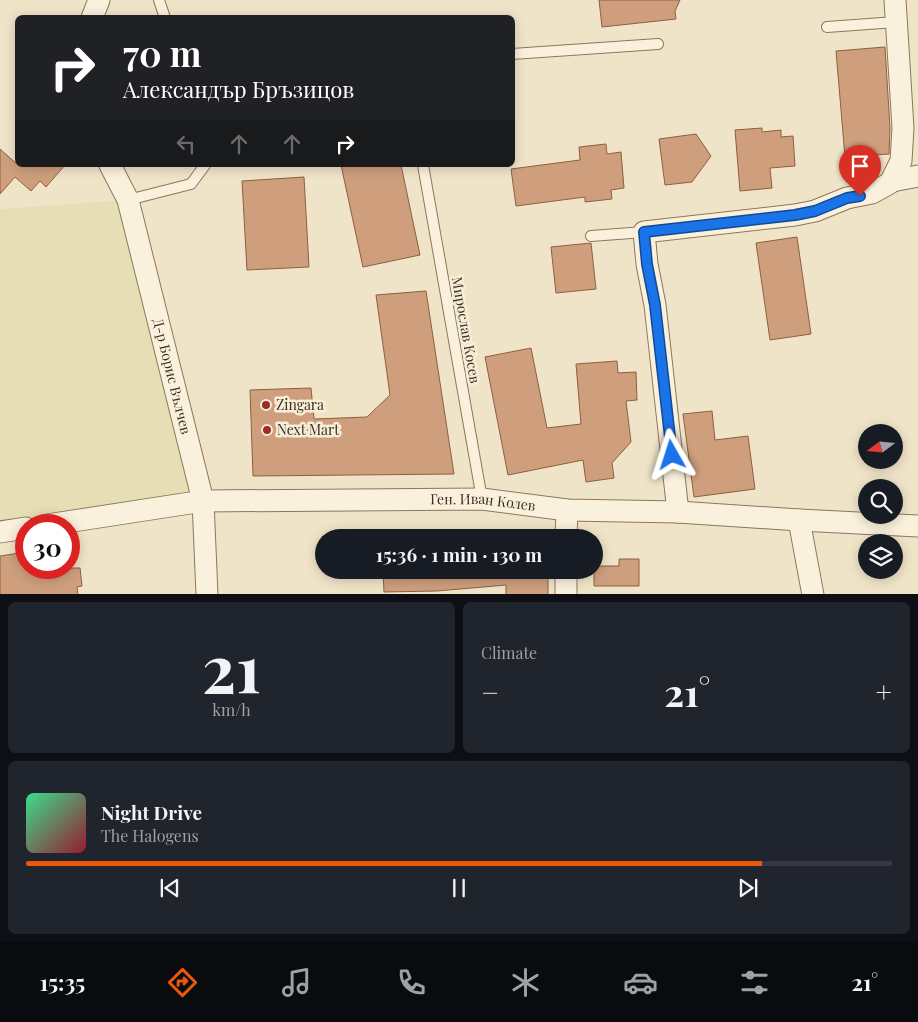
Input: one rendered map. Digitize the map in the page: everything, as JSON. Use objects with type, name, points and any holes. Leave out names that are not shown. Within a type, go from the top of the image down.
[{"type":"street","points":[[93,15],[99,0]]},
{"type":"street","points":[[892,181],[901,161],[903,128],[895,0]]},
{"type":"street","name":"Д-р Борис Вълчев","points":[[111,167],[128,200],[203,501],[207,594]]},
{"type":"street","points":[[678,512],[655,305],[647,264],[644,232],[801,214],[815,211],[847,198],[872,193],[892,181],[918,176]]},
{"type":"street","name":"Ген. Иван Колев","points":[[80,520],[203,501],[482,499],[567,510],[678,512],[918,526]]},
{"type":"street","points":[[566,529],[567,510]]},
{"type":"street","points":[[799,520],[813,594]]},
{"type":"street","points":[[0,532],[15,530]]},
{"type":"street","points":[[566,579],[566,594]]},
{"type":"lane","points":[[159,0],[164,15]]},
{"type":"lane","points":[[827,27],[896,22]]},
{"type":"lane","points":[[515,54],[658,44]]},
{"type":"lane","points":[[128,200],[191,184],[204,167]]},
{"type":"lane","name":"Мирослав Косев","points":[[423,167],[482,499]]},
{"type":"lane","points":[[591,236],[644,232]]},
{"type":"shaded area","points":[[128,200],[203,501],[80,520],[80,514],[15,514],[15,528],[0,532],[0,209]]},
{"type":"building","points":[[599,0],[680,0],[675,11],[676,19],[602,27]]},
{"type":"building","points":[[885,47],[890,128],[889,154],[845,157],[836,51]]},
{"type":"building","points":[[762,128],[762,132],[781,130],[781,137],[793,136],[795,166],[770,168],[772,188],[740,191],[735,130]]},
{"type":"building","points":[[696,134],[711,156],[692,182],[665,185],[659,139]]},
{"type":"building","points":[[606,144],[607,154],[621,152],[624,188],[611,190],[612,199],[585,202],[585,197],[516,206],[511,169],[580,160],[579,147]]},
{"type":"building","points":[[0,149],[15,162],[15,167],[63,167],[46,187],[40,181],[31,191],[15,177],[0,194]]},
{"type":"building","points":[[341,167],[401,167],[420,255],[363,267]]},
{"type":"building","points":[[304,177],[309,267],[247,270],[242,181]]},
{"type":"building","points":[[797,237],[811,334],[770,340],[756,243]]},
{"type":"building","points":[[591,243],[596,289],[556,293],[551,247]]},
{"type":"building","points":[[426,291],[454,474],[253,476],[250,390],[311,388],[314,419],[367,417],[390,395],[376,295]]},
{"type":"building","points":[[531,348],[547,428],[581,424],[576,364],[617,361],[618,373],[636,372],[637,400],[626,401],[631,442],[612,463],[614,478],[586,482],[583,460],[508,475],[485,357]]},
{"type":"building","points":[[712,411],[715,440],[748,436],[755,489],[694,497],[683,414]]},
{"type":"building","points":[[15,554],[15,579],[80,579],[80,568],[82,586],[77,587],[78,594],[0,594],[0,556]]},
{"type":"building","points":[[619,559],[639,559],[639,586],[594,586],[594,579],[603,579],[603,566],[619,566]]},
{"type":"building","points":[[383,579],[548,579],[548,594],[506,594],[506,585],[437,591],[384,592]]},
{"type":"place","name":"Zingara","points":[[266,405]]},
{"type":"place","name":"Next Mart","points":[[267,430]]},
{"type":"route","points":[[672,455],[655,305],[647,264],[644,232],[795,215],[815,211],[847,198],[860,196]]}]
